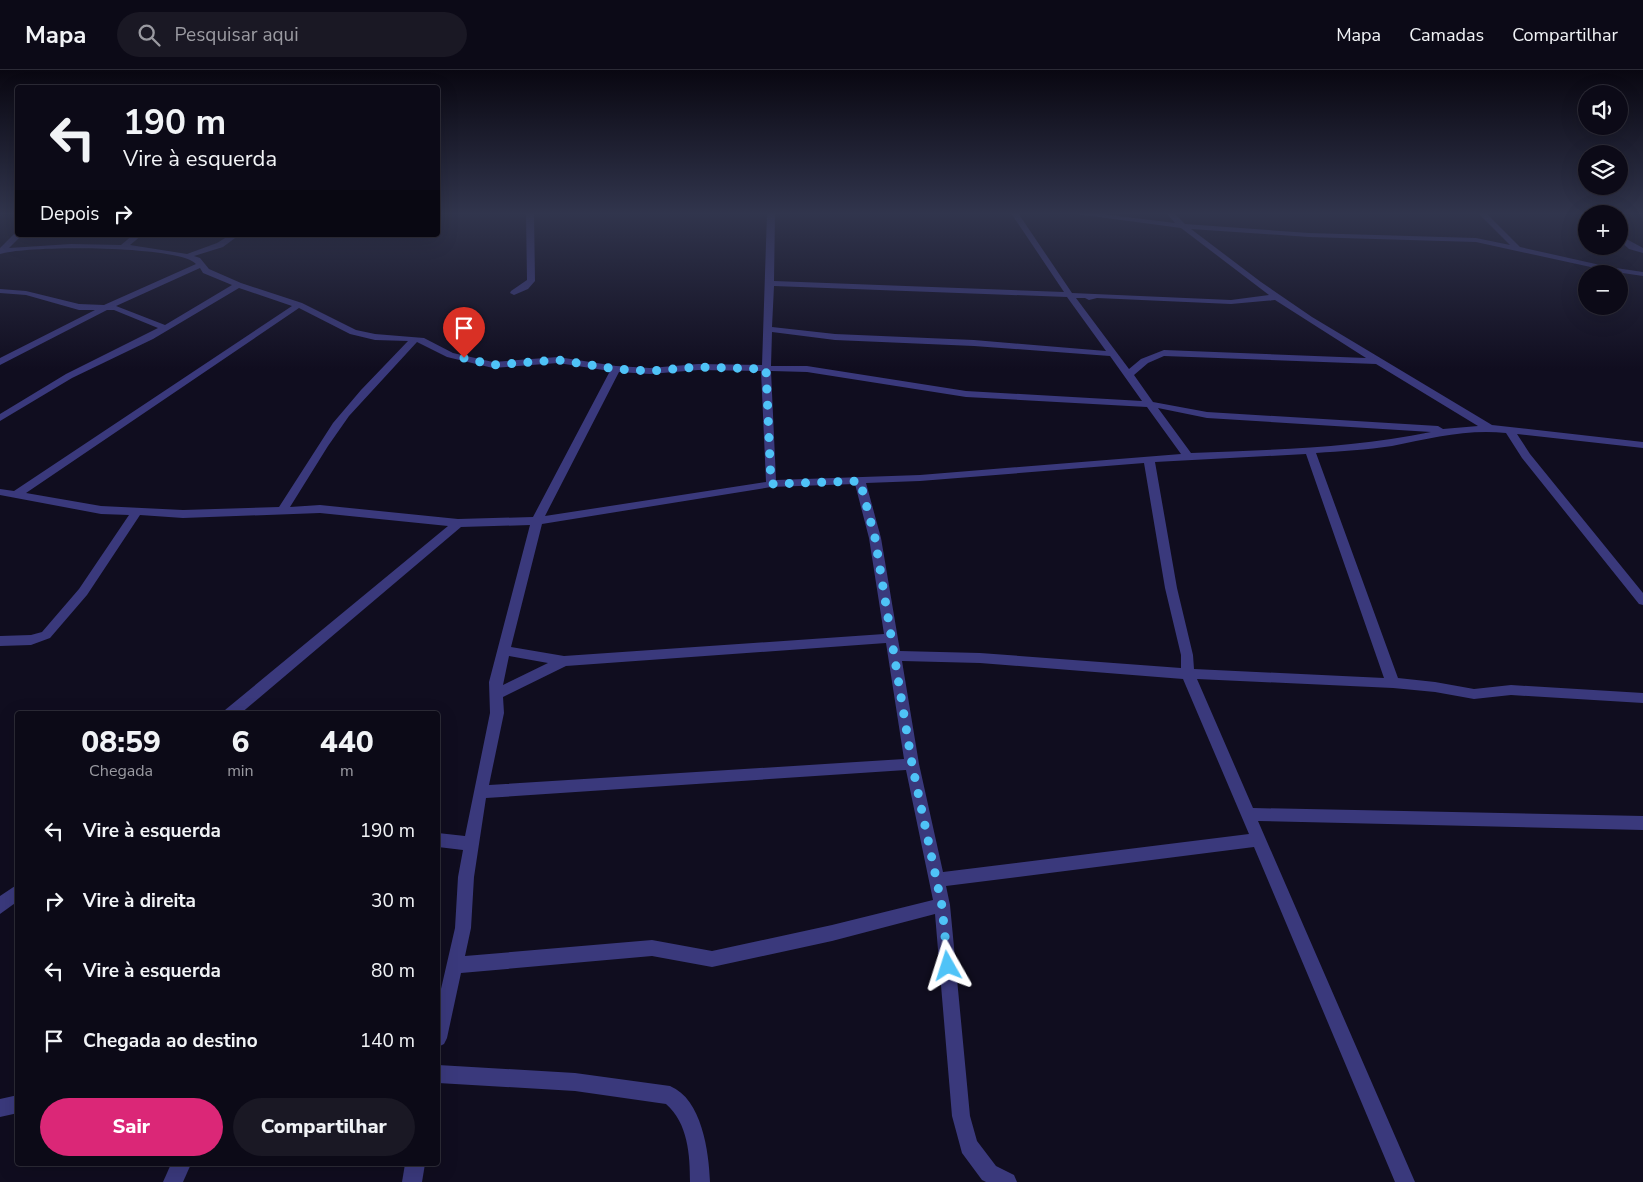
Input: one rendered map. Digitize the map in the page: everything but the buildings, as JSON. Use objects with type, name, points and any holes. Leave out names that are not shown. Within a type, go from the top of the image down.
[{"type":"street","points":[[0,362],[107,307],[201,265],[206,270],[238,285],[299,305],[353,332],[424,341],[450,355],[493,365],[558,360],[616,369],[650,371],[698,367],[807,369],[966,394],[1150,404],[1207,415],[1453,430],[1489,428],[1643,445]]},
{"type":"street","points":[[514,293],[531,281],[531,265]]},
{"type":"street","points":[[771,265],[766,369],[771,484]]},
{"type":"street","points":[[1049,265],[1188,456]]},
{"type":"street","points":[[1234,265],[1277,297],[1377,361],[1489,428]]},
{"type":"street","points":[[1590,265],[1643,274]]},
{"type":"street","points":[[770,283],[1072,298],[1097,296],[1231,302],[1277,297]]},
{"type":"street","points":[[0,418],[69,376],[165,328],[238,285]]},
{"type":"street","points":[[0,291],[26,293],[79,307],[95,309],[115,308],[165,328]]},
{"type":"street","points":[[16,495],[299,305]]},
{"type":"street","points":[[768,329],[836,338],[974,343],[1114,354]]},
{"type":"street","points":[[283,509],[338,424],[362,394],[415,339]]},
{"type":"street","points":[[1129,375],[1143,361],[1164,353],[1377,361]]},
{"type":"street","points":[[440,1029],[463,928],[466,877],[471,844],[497,713],[496,682],[537,521],[616,369]]},
{"type":"street","points":[[0,492],[100,510],[137,512],[182,514],[320,509],[458,523],[537,521],[771,484],[860,481],[1188,456],[1310,451],[1390,443],[1453,430]]},
{"type":"street","points":[[1509,430],[1526,456],[1618,567],[1643,601]]},
{"type":"street","points":[[1310,451],[1393,683]]},
{"type":"street","points":[[1149,459],[1171,588],[1187,655],[1188,674],[1405,1182]]},
{"type":"street","points":[[860,481],[875,538],[890,638],[896,656],[912,764],[942,906],[961,1116],[969,1146],[989,1173],[1007,1182]]},
{"type":"street","points":[[0,641],[30,640],[46,635],[83,592],[137,512]]},
{"type":"street","points":[[234,711],[458,523]]},
{"type":"street","points":[[503,650],[564,661],[890,638]]},
{"type":"street","points":[[896,656],[980,658],[1188,674],[1393,683],[1435,687],[1474,694],[1511,690],[1643,698]]},
{"type":"street","points":[[497,694],[564,661]]},
{"type":"street","points":[[480,792],[912,764]]},
{"type":"street","points":[[1249,814],[1643,823]]},
{"type":"street","points":[[936,880],[1260,839]]},
{"type":"street","points":[[440,840],[471,844]]},
{"type":"street","points":[[0,906],[15,894]]},
{"type":"street","points":[[454,965],[652,948],[712,959],[832,933],[942,906]]},
{"type":"street","points":[[440,1074],[575,1082],[670,1095],[679,1101],[689,1120],[701,1165],[700,1182]]},
{"type":"street","points":[[0,1108],[15,1105]]},
{"type":"street","points":[[173,1182],[179,1166]]},
{"type":"street","points":[[412,1182],[415,1166]]},
{"type":"route","points":[[464,358],[493,365],[558,360],[616,369],[650,371],[698,367],[766,369],[771,484],[860,481],[875,538],[890,638],[896,656],[912,764],[942,906],[948,966]]}]
